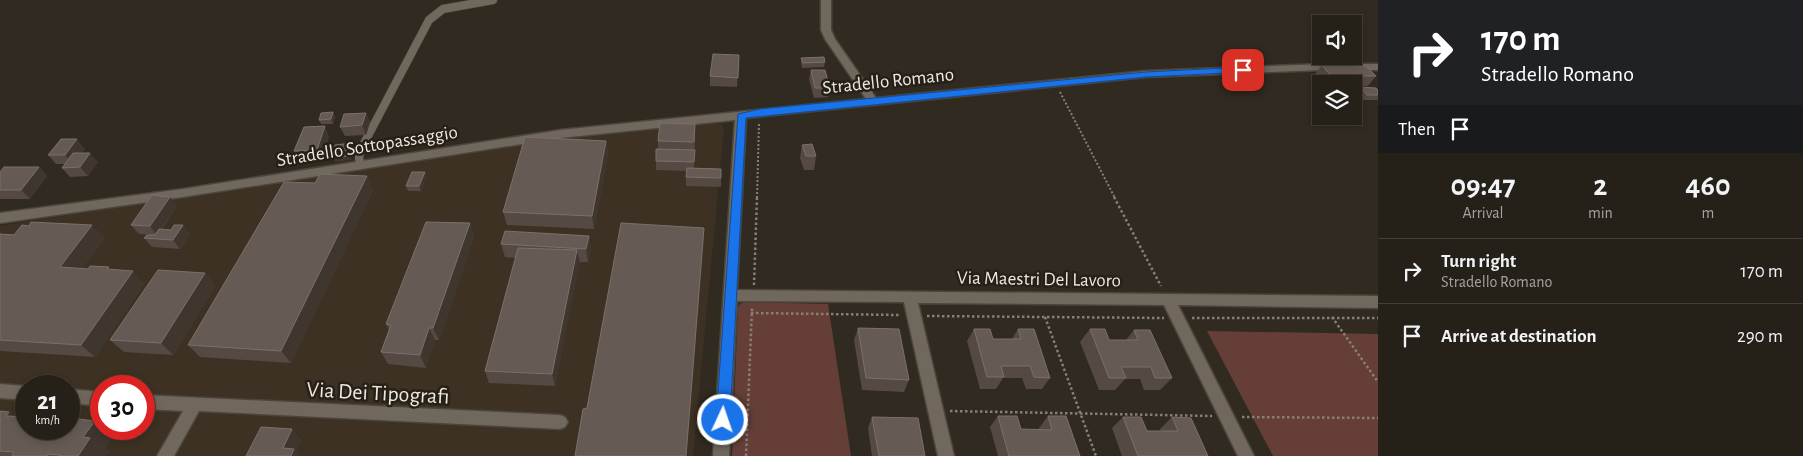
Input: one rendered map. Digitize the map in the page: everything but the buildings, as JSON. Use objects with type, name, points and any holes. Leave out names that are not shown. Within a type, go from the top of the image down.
[{"type":"street","points":[[826,0],[826,22],[830,40],[873,102]]},
{"type":"street","name":"Stradello Romano","points":[[741,116],[760,112],[1162,74],[1323,67],[1378,67]]},
{"type":"street","name":"Stradello Sottopassaggio","points":[[0,218],[560,134],[741,116]]},
{"type":"street","points":[[721,456],[741,116]]},
{"type":"street","name":"Via Maestri Del Lavoro","points":[[730,295],[1378,302]]},
{"type":"street","points":[[910,297],[946,456]]},
{"type":"street","points":[[1168,300],[1246,456]]},
{"type":"street","points":[[0,391],[15,392]]},
{"type":"street","name":"Via Dei Tipografi","points":[[155,403],[560,422]]},
{"type":"street","points":[[165,456],[194,406]]},
{"type":"lane","points":[[361,165],[359,159],[360,151],[429,20],[443,9],[493,0]]},
{"type":"path","points":[[1056,84],[1168,300]]},
{"type":"path","points":[[746,456],[760,112]]},
{"type":"path","points":[[751,313],[913,316],[1378,318]]},
{"type":"path","points":[[1045,317],[1096,456]]},
{"type":"path","points":[[1332,317],[1378,382]]},
{"type":"path","points":[[936,411],[1378,418]]},
{"type":"shaded area","points":[[715,123],[722,124],[724,129],[693,456],[0,456],[0,226],[515,144]]},
{"type":"shaded area","points":[[746,302],[828,304],[851,456],[732,456],[738,308],[740,304]]},
{"type":"shaded area","points":[[1207,331],[1378,334],[1378,456],[1273,456]]},
{"type":"route","points":[[723,420],[741,116],[760,112],[1146,74],[1243,70]]}]
